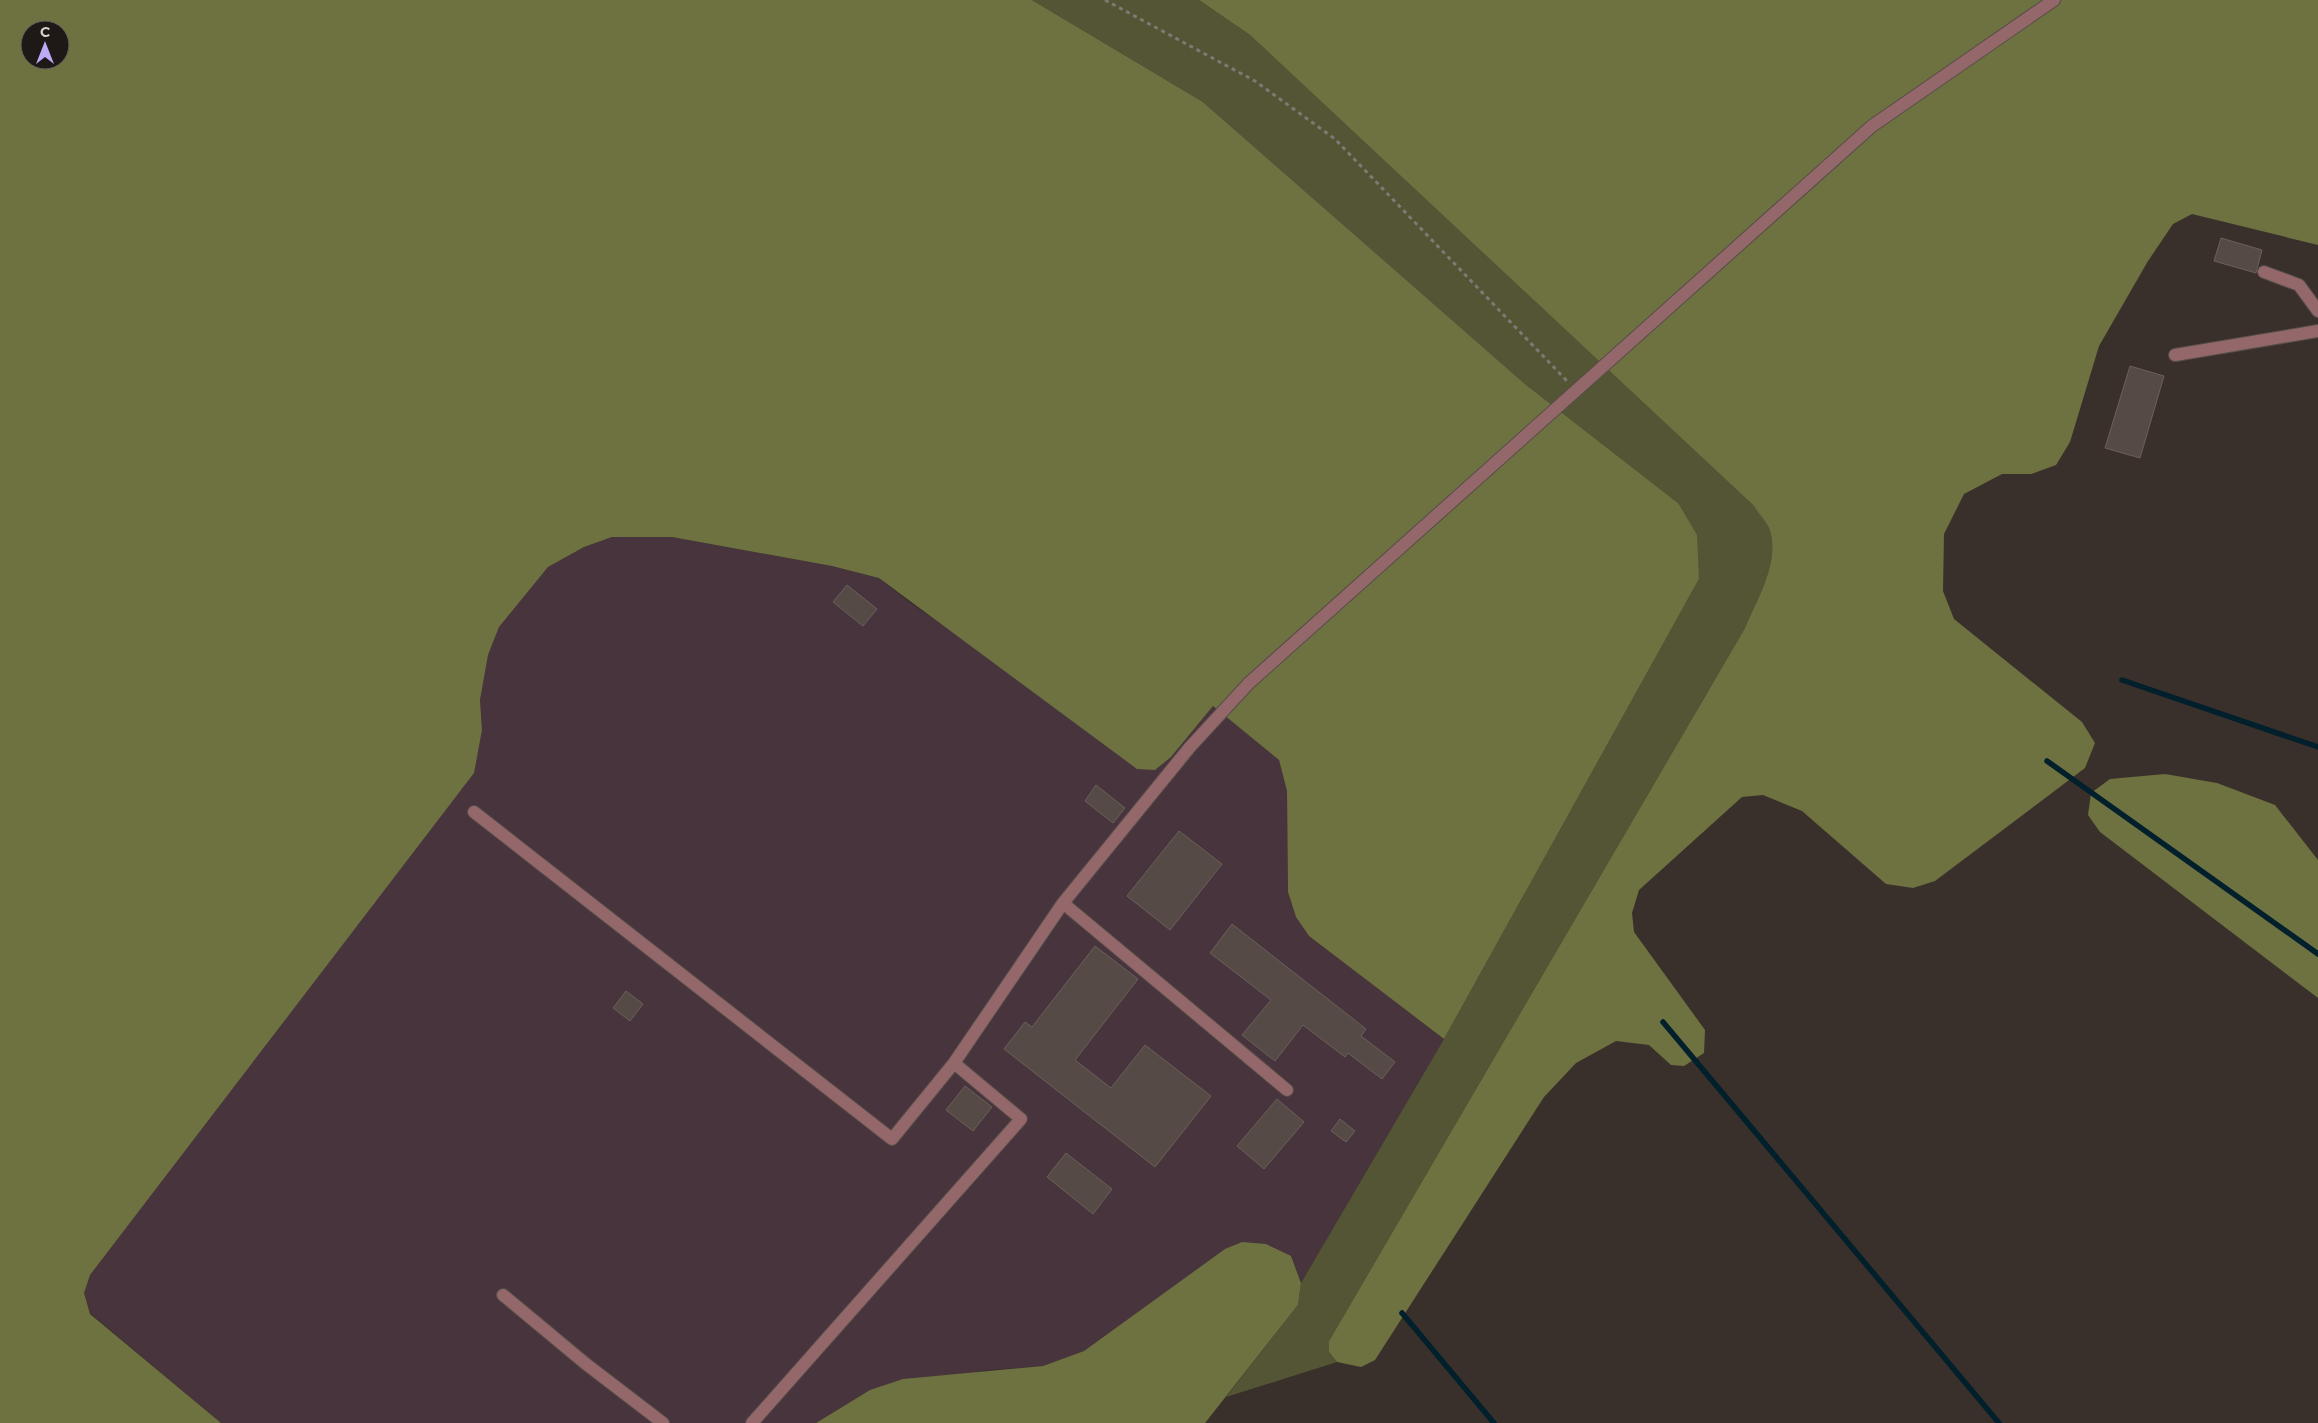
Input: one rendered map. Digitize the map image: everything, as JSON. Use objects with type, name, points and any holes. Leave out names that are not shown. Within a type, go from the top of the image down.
[{"type":"lane","points":[[474,812],[892,1139],[954,1063],[1063,903],[1190,747],[1249,683],[1872,126],[2054,0]]},
{"type":"lane","points":[[2264,272],[2299,285],[2318,311]]},
{"type":"lane","points":[[2175,355],[2318,331]]},
{"type":"lane","points":[[1063,903],[1287,1090]]},
{"type":"lane","points":[[752,1423],[1021,1119],[954,1063]]},
{"type":"lane","points":[[503,1295],[586,1364],[663,1423]]},
{"type":"path","points":[[1105,0],[1255,81],[1335,139],[1576,391]]},
{"type":"shaded area","points":[[612,537],[672,537],[832,566],[879,578],[910,603],[1155,770],[1171,757],[1213,706],[1279,760],[1287,791],[1288,892],[1296,917],[1309,936],[1444,1039],[1301,1283],[1291,1256],[1191,1274],[1084,1351],[1043,1366],[988,1370],[870,1390],[816,1423],[221,1423],[90,1313],[84,1293],[90,1275],[482,730],[480,700],[488,655],[499,627],[548,567],[584,547]]},
{"type":"green space","points":[[0,0],[1032,0],[1203,102],[1525,384],[1678,503],[1697,535],[1699,579],[1444,1039],[1309,936],[1296,917],[1288,892],[1287,791],[1279,760],[1213,706],[1171,757],[1155,770],[1137,769],[879,578],[832,566],[672,537],[612,537],[584,547],[548,567],[499,627],[488,655],[480,700],[482,730],[474,773],[90,1275],[84,1293],[90,1314],[221,1423],[0,1423]]},
{"type":"green space","points":[[1032,0],[1199,0],[1250,35],[1754,506],[1768,525],[1772,541],[1770,566],[1766,580],[1745,628],[1329,1341],[1329,1352],[1337,1362],[1226,1397],[1298,1305],[1301,1283],[1444,1039],[1699,579],[1678,503],[1525,384],[1203,102]]},
{"type":"green space","points":[[1199,0],[2318,0],[2318,245],[2192,214],[2173,224],[2148,261],[2099,346],[2070,442],[2056,465],[2031,474],[2002,474],[1964,494],[1944,534],[1943,591],[1954,619],[2082,722],[2095,743],[2085,768],[1935,881],[1913,888],[1886,884],[1802,811],[1763,795],[1742,797],[1639,890],[1632,913],[1634,932],[1705,1030],[1704,1053],[1684,1066],[1671,1065],[1649,1045],[1616,1041],[1576,1063],[1544,1097],[1375,1360],[1361,1367],[1337,1362],[1329,1352],[1329,1341],[1745,628],[1766,580],[1772,553],[1772,541],[1768,525],[1754,506],[1250,35]]},
{"type":"green space","points":[[2165,774],[2217,783],[2275,805],[2318,860],[2318,998],[2100,832],[2088,815],[2091,793],[2110,779]]},
{"type":"green space","points":[[1242,1242],[1266,1244],[1291,1256],[1301,1283],[1298,1305],[1205,1423],[816,1423],[870,1390],[903,1379],[1043,1366],[1084,1351],[1225,1249]]},
{"type":"building","points":[[2221,238],[2262,250],[2256,273],[2214,261]]},
{"type":"building","points":[[2130,366],[2164,376],[2140,458],[2105,448]]},
{"type":"building","points":[[847,585],[877,609],[863,626],[833,602]]},
{"type":"building","points":[[1096,785],[1125,808],[1113,823],[1085,801]]},
{"type":"building","points":[[1179,831],[1222,864],[1170,930],[1127,896]]},
{"type":"building","points":[[1232,924],[1366,1029],[1361,1036],[1395,1062],[1382,1079],[1348,1053],[1345,1057],[1303,1025],[1275,1061],[1242,1035],[1271,1000],[1210,953]]},
{"type":"building","points":[[1095,946],[1138,979],[1075,1060],[1111,1088],[1145,1045],[1211,1096],[1155,1167],[1004,1049],[1025,1022],[1032,1027]]},
{"type":"building","points":[[626,991],[643,1004],[630,1021],[613,1008]]},
{"type":"building","points":[[965,1086],[992,1107],[973,1131],[946,1110]]},
{"type":"building","points":[[1277,1099],[1304,1122],[1264,1169],[1237,1146]]},
{"type":"building","points":[[1340,1119],[1355,1131],[1346,1142],[1331,1131]]},
{"type":"building","points":[[1066,1153],[1112,1189],[1093,1214],[1047,1177]]},
{"type":"waterway","points":[[2122,680],[2318,747]]},
{"type":"waterway","points":[[2047,761],[2318,954]]},
{"type":"waterway","points":[[1663,1022],[1999,1423]]},
{"type":"waterway","points":[[1402,1313],[1494,1423]]}]
